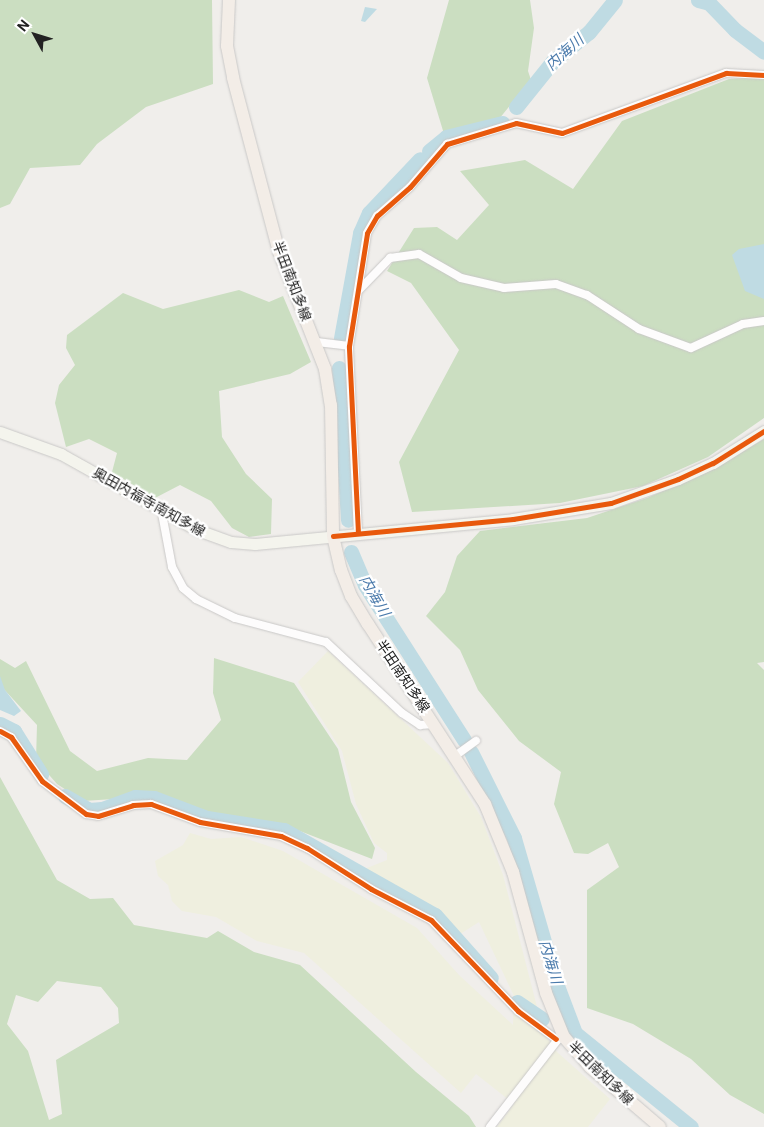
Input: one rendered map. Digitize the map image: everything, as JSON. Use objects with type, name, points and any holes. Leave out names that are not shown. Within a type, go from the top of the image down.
[{"type":"main road","name":"半田南知多線","points":[[229,0],[227,46],[232,78],[279,252],[317,342],[325,369],[331,405],[333,536],[352,596],[485,804],[501,838],[560,1038],[590,1067],[660,1127]]},
{"type":"street","points":[[358,533],[349,346],[367,233],[377,216],[410,187],[447,144],[516,123],[562,133],[726,73],[764,75]]},
{"type":"street","points":[[359,290],[390,258],[419,254],[461,278],[504,288],[556,284],[587,295],[639,329],[691,348],[743,324],[764,321]]},
{"type":"street","points":[[317,342],[349,346]]},
{"type":"street","name":"奥田内福寺南知多線","points":[[0,432],[61,454],[161,508],[195,529],[231,542],[282,543],[358,533],[523,518],[611,503],[713,463],[764,431]]},
{"type":"street","points":[[161,508],[172,567],[183,588],[196,599],[235,618],[326,642],[402,712],[420,725],[435,724]]},
{"type":"street","points":[[0,731],[11,737],[42,781],[86,814],[98,816],[133,805],[151,804],[200,822],[281,836],[307,848],[371,889],[431,920],[518,1011],[560,1038],[490,1127]]},
{"type":"street","points":[[455,756],[476,741]]},
{"type":"green space","points":[[0,0],[212,0],[213,84],[146,107],[97,144],[80,165],[30,168],[10,204],[0,208]]},
{"type":"green space","points":[[449,0],[530,0],[534,28],[528,71],[531,80],[499,119],[444,134],[427,78]]},
{"type":"green space","points":[[764,77],[764,418],[708,457],[643,486],[560,503],[412,512],[399,462],[459,350],[411,283],[387,271],[414,228],[437,227],[457,240],[489,205],[460,171],[525,160],[573,189],[622,121],[729,79]]},
{"type":"green space","points":[[239,290],[269,302],[283,296],[311,362],[290,374],[219,391],[222,437],[246,474],[272,499],[271,534],[249,537],[232,528],[211,501],[180,485],[155,498],[112,472],[117,453],[89,439],[66,447],[55,403],[59,385],[75,365],[66,348],[67,335],[123,293],[163,309]]},
{"type":"green space","points":[[764,439],[764,662],[757,663],[764,670],[764,1114],[730,1095],[691,1059],[633,1024],[587,1008],[587,890],[619,867],[608,843],[588,854],[574,853],[554,804],[561,772],[519,741],[478,690],[460,650],[426,616],[445,592],[457,556],[480,531],[587,518],[647,498],[714,469]]},
{"type":"green space","points":[[328,651],[448,763],[481,817],[503,875],[544,1034],[557,1052],[610,1099],[588,1127],[497,1127],[514,1104],[476,1074],[461,1093],[304,953],[257,941],[216,917],[182,911],[172,901],[168,885],[158,876],[155,861],[183,845],[190,833],[211,839],[241,837],[283,851],[417,928],[459,975],[513,1025],[514,996],[479,922],[457,936],[437,911],[362,870],[387,860],[387,853],[374,843],[356,804],[342,751],[298,682]]},
{"type":"green space","points":[[214,658],[294,683],[338,749],[351,802],[375,848],[372,859],[287,826],[218,815],[156,793],[136,793],[114,799],[83,801],[57,784],[36,760],[37,725],[0,685],[0,659],[15,668],[26,661],[70,751],[97,771],[148,758],[187,760],[221,720],[213,693]]},
{"type":"green space","points":[[0,777],[57,880],[90,899],[113,898],[134,925],[207,938],[218,931],[254,952],[300,965],[416,1072],[469,1116],[476,1127],[0,1127]],"holes":[[[57,981],[101,987],[118,1008],[119,1023],[56,1060],[62,1114],[49,1120],[28,1051],[7,1024],[16,995],[38,1002]]]},
{"type":"water","points":[[365,7],[377,9],[365,22],[361,21]]},
{"type":"water","points":[[764,244],[764,299],[745,291],[732,255],[739,249]]},
{"type":"water","points":[[0,676],[5,690],[21,711],[14,716],[0,710]]},
{"type":"waterway","name":"内海川","points":[[516,107],[553,61],[589,32],[615,0]]},
{"type":"waterway","name":"内海川","points":[[698,0],[709,3],[735,30],[764,52]]},
{"type":"waterway","name":"内海川","points":[[429,151],[446,137],[502,123]]},
{"type":"waterway","name":"内海川","points":[[341,338],[360,233],[369,213],[420,159]]},
{"type":"waterway","name":"内海川","points":[[339,368],[348,520]]},
{"type":"waterway","name":"内海川","points":[[351,552],[365,585],[464,740]]},
{"type":"waterway","points":[[0,724],[14,731],[41,774]]},
{"type":"waterway","name":"内海川","points":[[471,752],[514,838],[556,983],[575,1033],[691,1127]]},
{"type":"waterway","points":[[65,796],[89,810],[102,809],[135,797],[154,798],[207,818],[284,830],[435,915],[491,978]]},
{"type":"waterway","points":[[517,1002],[542,1019]]},
{"type":"cycle path","points":[[358,533],[349,346],[367,233],[377,216],[410,187],[447,144],[516,123],[562,133],[726,73],[764,75]]},
{"type":"cycle path","points":[[333,536],[513,519],[611,503],[678,479],[713,463],[764,431]]},
{"type":"cycle path","points":[[0,731],[11,737],[42,781],[86,814],[98,816],[133,805],[151,804],[200,822],[281,836],[307,848],[371,889],[431,920],[518,1011],[556,1039]]}]
